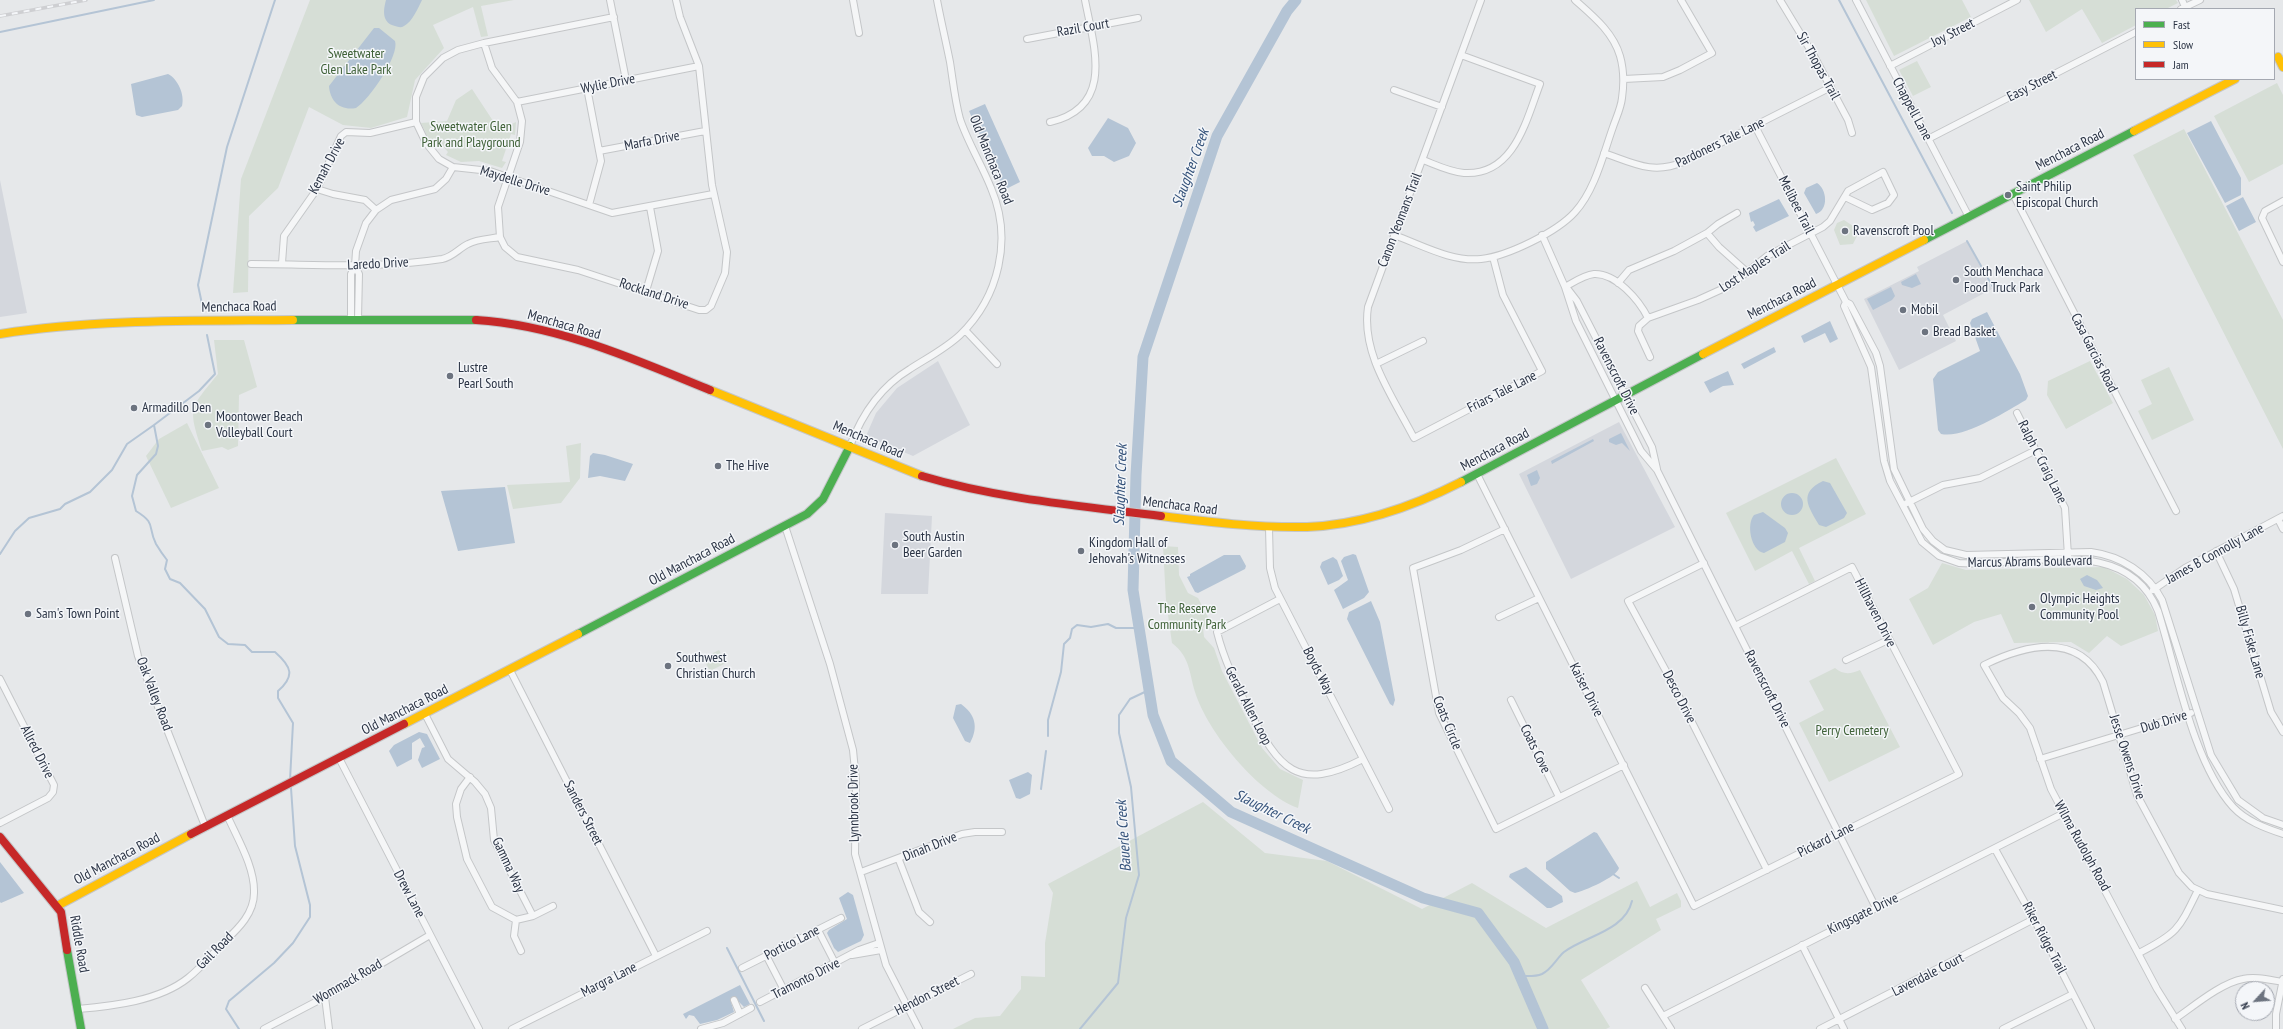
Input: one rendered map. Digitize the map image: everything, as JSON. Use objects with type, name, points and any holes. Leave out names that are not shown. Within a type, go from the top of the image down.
[{"type":"main road","points":[[2278,57],[2283,67]]},
{"type":"main road","name":"Menchaca Road","points":[[0,334],[52,326],[111,322],[354,319],[471,320],[502,322],[558,334],[639,361],[850,446],[915,474],[950,484],[1038,500],[1160,516],[1269,528],[1331,524],[1383,514],[1434,495],[1478,474],[1616,400],[2013,194],[2224,82]]},
{"type":"main road","name":"Old Manchaca Road","points":[[57,906],[205,826],[425,714],[808,514],[823,499],[850,446]]},
{"type":"main road","name":"Riddle Road","points":[[0,837],[57,906],[63,919],[80,1029]]},
{"type":"street","points":[[610,0],[626,80]]},
{"type":"street","name":"Rockland Drive","points":[[500,237],[505,247],[517,257],[566,267],[699,310],[706,310],[711,306],[723,280],[727,259],[726,244],[713,194],[699,66],[680,17],[676,0]]},
{"type":"street","points":[[854,0],[859,33]]},
{"type":"street","name":"Old Manchaca Road","points":[[850,446],[857,428],[871,404],[890,383],[943,349],[965,330],[986,304],[995,280],[1000,256],[1001,231],[995,197],[960,118],[938,0]]},
{"type":"street","points":[[1050,122],[1072,114],[1085,102],[1092,91],[1097,65],[1085,0]]},
{"type":"street","name":"Canon Yeomans Trail","points":[[1414,438],[1376,364],[1368,341],[1367,315],[1371,298],[1481,0]]},
{"type":"street","points":[[1394,235],[1454,257],[1472,259],[1493,257],[1542,235],[1565,222],[1576,211],[1590,189],[1604,153],[1622,100],[1624,79],[1620,56],[1612,39],[1599,22],[1575,0]]},
{"type":"street","points":[[1624,79],[1663,77],[1712,53],[1682,0]]},
{"type":"street","name":"Sir Thopas Trail","points":[[1780,0],[1831,87],[1848,120],[1852,133]]},
{"type":"street","name":"Chappell Lane","points":[[1856,0],[1969,217]]},
{"type":"street","name":"Joy Street","points":[[1890,66],[2017,0]]},
{"type":"street","points":[[2182,0],[2184,8],[2200,0]]},
{"type":"street","points":[[354,319],[351,274],[355,266],[356,251],[362,232],[376,210],[396,198],[426,193],[435,189],[446,179],[453,168],[439,159],[429,148],[416,122],[416,97],[427,73],[437,62],[450,54],[484,42],[614,17]]},
{"type":"street","name":"Razil Court","points":[[1027,38],[1138,18]]},
{"type":"street","name":"Easy Street","points":[[1928,139],[2135,33]]},
{"type":"street","points":[[484,42],[495,73],[517,102],[522,121],[522,136],[498,206],[500,237]]},
{"type":"street","points":[[1423,160],[1449,170],[1464,173],[1484,170],[1499,163],[1515,147],[1540,84],[1461,55]]},
{"type":"street","name":"Wylie Drive","points":[[517,102],[699,66]]},
{"type":"street","name":"Pardoners Tale Lane","points":[[1604,153],[1654,169],[1669,167],[1755,126],[1831,87]]},
{"type":"street","points":[[587,88],[600,151],[600,165],[589,205]]},
{"type":"street","points":[[1394,90],[1442,107]]},
{"type":"street","name":"Kemah Drive","points":[[282,263],[284,236],[317,188],[339,139],[343,134],[370,133],[416,122]]},
{"type":"street","name":"Melibee Trail","points":[[1755,126],[1837,285]]},
{"type":"street","name":"Marfa Drive","points":[[600,151],[705,131]]},
{"type":"street","name":"Maydelle Drive","points":[[453,168],[483,169],[616,213],[713,194]]},
{"type":"street","name":"Lost Maples Trail","points":[[1648,318],[1707,296],[1731,285],[1767,256],[1827,224],[1845,197],[1851,188],[1883,172],[1894,195],[1888,203],[1872,210],[1845,197]]},
{"type":"street","points":[[317,188],[333,194],[365,200],[376,210]]},
{"type":"street","name":"Casa Garcias Road","points":[[2013,194],[2176,511]]},
{"type":"street","points":[[2282,259],[2262,218],[2265,211],[2283,201]]},
{"type":"street","points":[[646,292],[658,251],[650,207]]},
{"type":"street","points":[[1618,283],[1629,270],[1674,251],[1707,233],[1718,224],[1738,213]]},
{"type":"street","points":[[1707,233],[1747,272]]},
{"type":"street","name":"Ravenscroft Drive","points":[[1542,235],[1565,286],[1576,321],[1641,451],[1657,470],[1876,908]]},
{"type":"street","name":"Laredo Drive","points":[[251,264],[282,263],[355,266],[443,258],[455,254],[470,243],[500,237]]},
{"type":"street","name":"Friars Tale Lane","points":[[1414,438],[1542,371],[1503,295],[1493,257]]},
{"type":"street","points":[[1565,286],[1592,274],[1602,275],[1618,283],[1634,296],[1648,318],[1639,326],[1638,331],[1650,357]]},
{"type":"street","name":"Marcus Abrams Boulevard","points":[[1837,285],[1846,302],[1850,304],[1876,353],[1880,366],[1893,464],[1927,535],[1940,547],[1954,554],[1966,556],[2091,552],[2109,556],[2134,567],[2155,588],[2165,608],[2210,755],[2230,791],[2238,800],[2255,814],[2283,825]]},
{"type":"street","name":"Ravenscroft Drive","points":[[1565,286],[1577,301],[1626,395],[1652,447],[1657,470]]},
{"type":"street","name":"Marcus Abrams Boulevard","points":[[1846,302],[1844,306],[1871,367],[1884,461],[1890,481],[1922,542],[1930,550],[1950,561],[1967,564],[2091,560],[2111,565],[2136,580],[2148,593],[2158,611],[2188,714],[2204,759],[2225,798],[2248,819],[2264,828],[2283,834]]},
{"type":"street","points":[[965,330],[997,364]]},
{"type":"street","points":[[1376,364],[1423,341]]},
{"type":"street","name":"Ralph C Craig Lane","points":[[2017,413],[2065,508],[2068,560]]},
{"type":"street","points":[[1902,505],[1944,485],[1980,478],[2036,450]]},
{"type":"street","name":"Kaiser Drive","points":[[1478,474],[1694,906]]},
{"type":"street","points":[[2280,518],[2283,529]]},
{"type":"street","name":"James B Connolly Lane","points":[[2148,593],[2185,568],[2280,518]]},
{"type":"street","name":"Lynnbrook Drive","points":[[785,526],[830,664],[852,750],[856,781],[854,846],[880,947],[886,965],[919,1029]]},
{"type":"street","name":"Boyds Way","points":[[1269,528],[1270,568],[1272,582],[1389,809]]},
{"type":"street","name":"Coats Circle","points":[[1505,529],[1456,552],[1413,568],[1435,698],[1444,724],[1496,829],[1624,765]]},
{"type":"street","name":"Billy Fiske Lane","points":[[2216,551],[2234,589],[2271,712],[2283,732]]},
{"type":"street","name":"Oak Valley Road","points":[[115,558],[127,615],[138,656],[205,826]]},
{"type":"street","name":"Desco Drive","points":[[1704,563],[1628,601],[1666,671],[1767,870]]},
{"type":"street","name":"Hillhaven Drive","points":[[1735,626],[1852,567],[1888,640],[1913,683],[1958,774]]},
{"type":"street","points":[[1499,617],[1539,598]]},
{"type":"street","name":"Gerald Allen Loop","points":[[1280,599],[1216,632],[1226,664],[1266,742],[1279,760],[1289,767],[1305,774],[1328,774],[1363,759]]},
{"type":"street","points":[[1846,660],[1888,640]]},
{"type":"street","name":"Jesse Owens Drive","points":[[1984,665],[2007,654],[2029,649],[2056,647],[2079,654],[2091,663],[2100,675],[2133,784],[2150,820],[2179,874],[2198,890],[2213,895],[2283,910]]},
{"type":"street","name":"Wilma Rudolph Road","points":[[1984,665],[2003,698],[2025,719],[2034,737],[2046,778],[2139,953],[2182,1029]]},
{"type":"street","name":"Sanders Street","points":[[510,670],[656,956]]},
{"type":"street","name":"Allred Drive","points":[[0,680],[54,785],[53,792],[48,798],[0,823]]},
{"type":"street","name":"Coats Cove","points":[[1511,700],[1559,797]]},
{"type":"street","name":"Dub Drive","points":[[2040,759],[2197,712]]},
{"type":"street","name":"Gamma Way","points":[[425,714],[448,759],[470,777],[485,794],[492,813],[494,840],[532,916]]},
{"type":"street","name":"Drew Lane","points":[[339,758],[479,1029]]},
{"type":"street","name":"Pickard Lane","points":[[1694,906],[1958,774]]},
{"type":"street","points":[[470,777],[461,789],[456,804],[457,817],[467,859],[492,907],[516,920],[532,916],[552,906]]},
{"type":"street","name":"Kingsgate Drive","points":[[1662,1016],[2064,813]]},
{"type":"street","name":"Gail Road","points":[[78,1009],[136,1000],[175,986],[194,972],[241,924],[253,902],[254,885],[249,867],[228,815]]},
{"type":"street","name":"Dinah Drive","points":[[861,872],[899,860],[962,834],[975,832],[1002,832]]},
{"type":"street","name":"Riker Ridge Trail","points":[[1995,849],[2034,919],[2091,1029]]},
{"type":"street","points":[[899,860],[919,912],[930,922]]},
{"type":"street","points":[[2139,953],[2167,938],[2176,930],[2198,890]]},
{"type":"street","name":"Portico Lane","points":[[742,968],[767,957],[841,918]]},
{"type":"street","name":"Lavendale Court","points":[[1820,1029],[2034,919]]},
{"type":"street","points":[[516,920],[514,936],[521,951]]},
{"type":"street","points":[[818,930],[835,963]]},
{"type":"street","name":"Margra Lane","points":[[512,1029],[707,931]]},
{"type":"street","name":"Wommack Road","points":[[264,1029],[325,997],[430,934]]},
{"type":"street","points":[[1802,945],[1844,1029]]},
{"type":"street","name":"Tramonto Drive","points":[[760,1002],[859,950],[880,947]]},
{"type":"street","points":[[767,957],[784,990]]},
{"type":"street","name":"Hendon Street","points":[[862,1029],[971,974]]},
{"type":"street","points":[[2175,1019],[2236,980],[2256,978],[2283,981],[2276,1014],[2276,1029]]},
{"type":"street","points":[[1645,988],[1671,1029]]},
{"type":"street","points":[[2003,1029],[2073,994]]},
{"type":"street","points":[[325,997],[329,1029]]},
{"type":"street","points":[[734,1000],[740,1014]]},
{"type":"street","points":[[701,1029],[723,1023],[751,1008]]},
{"type":"shaded area","points":[[0,180],[27,313],[0,317]]},
{"type":"shaded area","points":[[1967,241],[1992,289],[1943,315],[1956,341],[1899,370],[1864,299],[1919,271],[1917,267]]},
{"type":"shaded area","points":[[938,361],[970,425],[913,456],[866,436],[876,413],[897,388]]},
{"type":"shaded area","points":[[1619,422],[1675,527],[1571,579],[1519,474]]},
{"type":"shaded area","points":[[885,513],[932,516],[928,594],[881,594]]},
{"type":"green space","name":"Sweetwater Glen Lake Park","points":[[310,0],[514,0],[481,6],[488,36],[481,37],[473,7],[433,25],[444,48],[415,80],[407,117],[371,128],[343,125],[309,107],[278,188],[249,216],[248,292],[233,293],[241,179]]},
{"type":"green space","points":[[1866,0],[1962,0],[1971,17],[1894,56]]},
{"type":"green space","points":[[2029,0],[2176,0],[2178,3],[2168,8],[2135,8],[2135,26],[2102,43],[2082,9],[2046,32]]},
{"type":"green space","points":[[1917,61],[1931,87],[1913,96],[1899,70]]},
{"type":"green space","points":[[2277,83],[2283,95],[2283,164],[2249,182],[2214,116]]},
{"type":"green space","name":"Sweetwater Glen Park and Playground","points":[[472,89],[499,130],[516,122],[515,135],[511,134],[502,161],[506,162],[502,168],[479,161],[461,162],[446,155],[448,152],[437,140],[431,144],[421,123],[447,121],[456,100]]},
{"type":"green space","points":[[2184,129],[2283,320],[2283,449],[2133,155]]},
{"type":"green space","points":[[1844,220],[1856,228],[1857,236],[1853,244],[1840,245],[1834,230],[1837,223]]},
{"type":"green space","points":[[214,340],[244,340],[257,387],[239,395],[238,446],[228,450],[222,447],[202,451],[193,416],[194,409],[201,395],[218,374]]},
{"type":"green space","points":[[2090,361],[2113,403],[2066,429],[2047,395],[2048,381]]},
{"type":"green space","points":[[2169,367],[2194,420],[2152,440],[2138,411],[2152,404],[2141,380]]},
{"type":"green space","points":[[187,423],[219,488],[171,508],[146,456],[159,439]]},
{"type":"green space","points":[[581,443],[580,478],[561,503],[513,509],[507,485],[570,482],[566,446]]},
{"type":"green space","points":[[1836,458],[1866,514],[1799,548],[1815,581],[1809,584],[1792,551],[1755,571],[1726,513]]},
{"type":"green space","name":"The Reserve Community Park","points":[[1163,546],[1178,547],[1179,575],[1188,593],[1198,598],[1209,619],[1203,628],[1204,637],[1214,648],[1222,671],[1262,748],[1280,769],[1303,780],[1298,808],[1283,800],[1251,776],[1223,743],[1202,708],[1195,692],[1186,659],[1178,648],[1172,643],[1166,601]]},
{"type":"green space","name":"Olympic Heights Community Pool","points":[[1942,563],[1966,570],[2104,567],[2127,579],[2144,595],[2155,615],[2158,631],[2121,646],[2107,636],[2089,653],[2071,642],[2014,643],[2001,614],[1974,622],[1933,645],[1909,599],[1928,588]]},
{"type":"green space","points":[[719,650],[726,663],[710,671],[703,658]]},
{"type":"green space","name":"Perry Cemetery","points":[[1835,668],[1841,672],[1847,673],[1860,670],[1900,747],[1829,782],[1799,723],[1824,710],[1809,681]]},
{"type":"green space","points":[[1203,802],[1265,853],[1327,861],[1422,909],[1472,883],[1546,928],[1637,881],[1650,907],[1677,893],[1681,901],[1681,907],[1656,919],[1661,930],[1581,980],[1610,1027],[1606,1029],[953,1029],[975,1018],[1000,1016],[1021,989],[1021,976],[1045,977],[1045,943],[1053,893],[1048,884]]},
{"type":"water","points":[[386,0],[422,0],[410,21],[404,26],[397,27],[388,22],[384,16]]},
{"type":"water","points":[[374,28],[379,28],[395,41],[393,56],[382,77],[362,103],[356,108],[345,108],[337,104],[331,96],[329,86]]},
{"type":"water","points":[[168,74],[178,83],[182,92],[182,106],[178,110],[142,117],[136,115],[131,84]]},
{"type":"water","points":[[985,104],[1020,182],[1004,190],[969,111]]},
{"type":"water","points":[[1108,118],[1128,128],[1136,143],[1129,156],[1114,162],[1104,156],[1092,156],[1088,148]]},
{"type":"water","points":[[2211,121],[2241,178],[2241,195],[2225,203],[2187,133]]},
{"type":"water","points":[[1817,183],[1825,194],[1825,204],[1820,212],[1816,214],[1804,193],[1806,188]]},
{"type":"water","points":[[2243,197],[2256,222],[2239,231],[2226,206]]},
{"type":"water","points":[[1779,199],[1789,216],[1756,232],[1753,227],[1755,225],[1753,221],[1751,222],[1749,213]]},
{"type":"water","points":[[1916,274],[1921,284],[1912,288],[1902,285],[1901,282]]},
{"type":"water","points":[[1891,287],[1895,296],[1892,300],[1873,310],[1867,299]]},
{"type":"water","points":[[1987,312],[2020,374],[2028,396],[2026,400],[1985,423],[1962,432],[1941,434],[1938,430],[1933,379],[1938,372],[1980,351],[1970,323],[1972,319]]},
{"type":"water","points":[[1830,321],[1838,339],[1830,343],[1825,333],[1804,343],[1801,336]]},
{"type":"water","points":[[1774,347],[1776,352],[1744,369],[1741,364]]},
{"type":"water","points":[[1728,371],[1734,385],[1723,386],[1710,393],[1704,382]]},
{"type":"water","points":[[1621,433],[1630,451],[1622,443],[1616,445],[1609,442],[1609,439]]},
{"type":"water","points":[[1593,439],[1594,441],[1552,464],[1551,461]]},
{"type":"water","points":[[593,453],[605,455],[633,464],[625,481],[600,476],[588,478],[590,456]]},
{"type":"water","points":[[1537,470],[1540,478],[1537,484],[1531,486],[1527,475]]},
{"type":"water","points":[[1823,481],[1830,483],[1847,513],[1844,518],[1826,527],[1819,525],[1811,512],[1808,500],[1810,490]]},
{"type":"water","points":[[505,487],[515,543],[458,551],[441,491]]},
{"type":"water","points":[[1792,493],[1800,496],[1803,504],[1800,512],[1792,515],[1784,512],[1781,504],[1784,496]]},
{"type":"water","points":[[1763,512],[1785,528],[1788,533],[1785,542],[1764,553],[1756,547],[1751,537],[1750,530],[1750,524],[1754,515]]},
{"type":"water","points":[[1353,554],[1356,555],[1369,592],[1364,598],[1343,609],[1334,590],[1348,580],[1341,561],[1344,557]]},
{"type":"water","points":[[1224,555],[1240,555],[1246,566],[1245,569],[1198,593],[1195,592],[1187,577]]},
{"type":"water","points":[[1333,557],[1337,560],[1343,576],[1339,580],[1328,585],[1320,567],[1322,562]]},
{"type":"water","points":[[2087,575],[2097,580],[2103,588],[2096,590],[2084,586],[2080,579]]},
{"type":"water","points":[[1371,601],[1380,622],[1395,700],[1393,706],[1390,704],[1347,619],[1349,612]]},
{"type":"water","points":[[961,704],[970,712],[974,721],[974,732],[970,743],[965,741],[953,718],[956,705]]},
{"type":"water","points":[[419,732],[427,734],[440,759],[422,768],[418,760],[422,748],[425,747],[420,738],[412,743],[412,759],[397,767],[389,751],[394,745]]},
{"type":"water","points":[[1028,772],[1032,775],[1030,794],[1020,799],[1016,798],[1009,780]]},
{"type":"water","points":[[1594,832],[1597,833],[1619,868],[1617,872],[1607,879],[1592,887],[1575,893],[1570,891],[1546,869],[1546,862]]},
{"type":"water","points":[[0,862],[24,893],[1,903],[0,902]]},
{"type":"water","points":[[1526,867],[1562,896],[1563,902],[1551,908],[1547,908],[1509,877],[1510,874]]},
{"type":"water","points":[[848,892],[853,895],[864,935],[861,941],[838,952],[834,948],[827,933],[829,930],[847,919],[839,898]]},
{"type":"water","points":[[740,985],[750,1004],[744,1007],[736,999],[731,1002],[734,1012],[717,1020],[700,1024],[694,1016],[689,1015],[686,1019],[683,1014]]},
{"type":"waterway","points":[[0,32],[154,0]]},
{"type":"waterway","points":[[202,304],[198,285],[227,147],[275,0]]},
{"type":"waterway","name":"Slaughter Creek","points":[[1296,0],[1287,11],[1217,136],[1143,357],[1136,475],[1133,590],[1153,715],[1171,761],[1231,812],[1423,898],[1478,913],[1514,962],[1543,1029]]},
{"type":"waterway","points":[[1839,0],[1952,213]]},
{"type":"waterway","points":[[1967,241],[1994,289]]},
{"type":"waterway","points":[[207,335],[215,374],[199,391],[154,425],[158,446],[156,454],[137,475],[132,496],[136,511],[143,515],[149,522],[153,538],[167,560],[165,569],[170,579],[180,583],[205,609],[219,637],[228,644],[245,645],[252,652],[275,652],[281,657],[288,667],[289,676],[287,681],[278,691],[278,698],[293,723],[290,780]]},
{"type":"waterway","points":[[0,554],[15,531],[29,518],[60,509],[65,504],[90,492],[112,470],[127,444],[154,425]]},
{"type":"waterway","points":[[1048,736],[1048,720],[1061,672],[1064,644],[1070,638],[1072,629],[1077,625],[1091,627],[1108,624],[1116,628],[1139,628]]},
{"type":"waterway","name":"Bauerle Creek","points":[[1080,1029],[1118,983],[1126,918],[1139,875],[1131,787],[1119,733],[1119,715],[1130,699],[1149,690]]},
{"type":"waterway","points":[[1041,789],[1046,751]]},
{"type":"waterway","points":[[239,1029],[226,1009],[229,1001],[274,963],[293,943],[310,917],[310,905],[295,846],[291,788]]},
{"type":"waterway","points":[[1613,874],[1619,878]]},
{"type":"waterway","points":[[1520,976],[1537,976],[1545,972],[1564,952],[1613,926],[1628,911],[1632,901]]},
{"type":"waterway","points":[[727,948],[764,1021]]},
{"type":"railway","points":[[0,16],[86,0]]},
{"type":"traffic: fast","points":[[1924,240],[2134,131]]},
{"type":"traffic: fast","points":[[293,320],[476,320]]},
{"type":"traffic: fast","points":[[1461,482],[1703,354]]},
{"type":"traffic: fast","points":[[578,634],[807,514],[823,499],[850,446]]},
{"type":"traffic: fast","points":[[67,950],[81,1029]]},
{"type":"traffic: slow","points":[[2278,57],[2283,67]]},
{"type":"traffic: slow","points":[[2134,131],[2233,80]]},
{"type":"traffic: slow","points":[[1703,354],[1924,240]]},
{"type":"traffic: slow","points":[[0,334],[36,329],[109,323],[293,320]]},
{"type":"traffic: slow","points":[[710,390],[922,476]]},
{"type":"traffic: slow","points":[[1161,516],[1251,526],[1307,527],[1327,525],[1386,513],[1425,499],[1461,482]]},
{"type":"traffic: slow","points":[[404,724],[578,634]]},
{"type":"traffic: slow","points":[[57,906],[191,834]]},
{"type":"traffic: jam","points":[[476,320],[507,323],[567,336],[625,356],[710,390]]},
{"type":"traffic: jam","points":[[922,476],[981,491],[1010,496],[1161,516]]},
{"type":"traffic: jam","points":[[191,834],[404,724]]},
{"type":"traffic: jam","points":[[0,837],[61,912],[67,950]]},
{"type":"place","name":"Saint Philip Episcopal Church","points":[[2008,195]]},
{"type":"place","name":"Ravenscroft Pool","points":[[1845,231]]},
{"type":"place","name":"South Menchaca Food Truck Park","points":[[1956,280]]},
{"type":"place","name":"Mobil","points":[[1903,310]]},
{"type":"place","name":"Bread Basket","points":[[1925,332]]},
{"type":"place","name":"Lustre Pearl South","points":[[450,376]]},
{"type":"place","name":"Armadillo Den","points":[[134,408]]},
{"type":"place","name":"Moontower Beach Volleyball Court","points":[[208,425]]},
{"type":"place","name":"The Hive","points":[[718,466]]},
{"type":"place","name":"South Austin Beer Garden","points":[[895,545]]},
{"type":"place","name":"Kingdom Hall of Jehovah's Witnesses","points":[[1081,551]]},
{"type":"place","name":"Olympic Heights Community Pool","points":[[2032,607]]},
{"type":"place","name":"Sam's Town Point","points":[[28,614]]},
{"type":"place","name":"Southwest Christian Church","points":[[668,666]]}]
